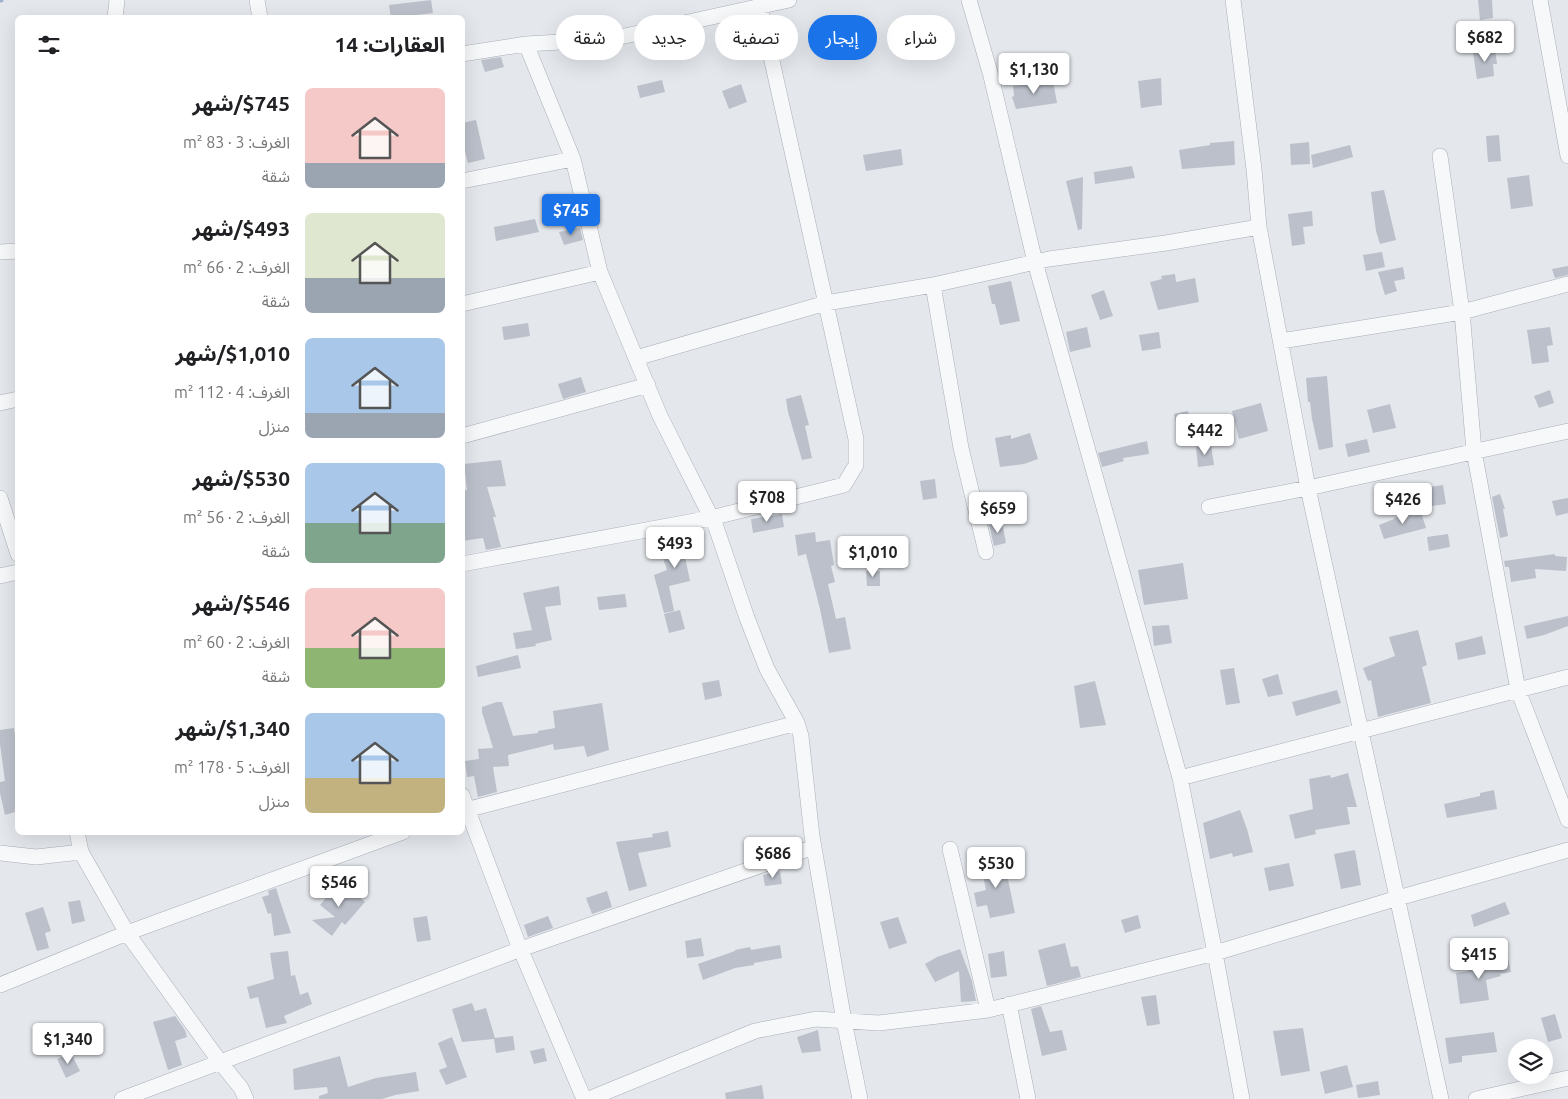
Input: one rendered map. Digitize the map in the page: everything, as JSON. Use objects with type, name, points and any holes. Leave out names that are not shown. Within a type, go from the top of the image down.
[{"type":"street","points":[[115,15],[117,0]]},
{"type":"street","points":[[257,0],[260,15]]},
{"type":"street","points":[[465,54],[526,44],[611,39],[789,0]]},
{"type":"street","points":[[969,0],[991,76],[1035,262],[1180,778],[1216,953],[1242,1099]]},
{"type":"street","points":[[1233,0],[1254,169],[1258,227],[1308,488],[1441,1099]]},
{"type":"street","points":[[1540,0],[1568,156]]},
{"type":"street","points":[[465,563],[711,518],[844,485],[856,464],[856,439],[760,7]]},
{"type":"street","points":[[526,44],[573,159],[600,272],[660,416],[711,518],[746,618],[767,669],[797,723],[801,736],[814,847],[844,1021],[860,1099]]},
{"type":"street","points":[[1440,156],[1462,312],[1474,452],[1518,690],[1568,820]]},
{"type":"street","points":[[465,180],[573,159]]},
{"type":"street","points":[[636,358],[826,303],[933,285],[1035,262],[1166,244],[1258,227]]},
{"type":"street","points":[[0,252],[15,251]]},
{"type":"street","points":[[465,303],[600,272]]},
{"type":"street","points":[[1281,341],[1462,312],[1568,284]]},
{"type":"street","points":[[933,285],[961,448],[986,552]]},
{"type":"street","points":[[465,435],[648,385]]},
{"type":"street","points":[[0,403],[15,400]]},
{"type":"street","points":[[1209,507],[1308,488],[1568,431]]},
{"type":"street","points":[[0,498],[15,545]]},
{"type":"street","points":[[0,576],[15,573]]},
{"type":"street","points":[[1180,778],[1568,677]]},
{"type":"street","points":[[465,805],[797,723]]},
{"type":"street","points":[[465,808],[521,949],[584,1099]]},
{"type":"street","points":[[78,835],[81,852],[127,933],[220,1062],[241,1088],[246,1099]]},
{"type":"street","points":[[0,985],[127,933],[395,835]]},
{"type":"street","points":[[122,1099],[521,949],[814,847]]},
{"type":"street","points":[[950,849],[988,1010]]},
{"type":"street","points":[[589,1099],[755,1031],[816,1019],[878,1024],[988,1010],[1216,953],[1398,898],[1568,850]]},
{"type":"street","points":[[0,853],[36,857],[81,852]]},
{"type":"street","points":[[1009,1004],[1028,1099]]},
{"type":"street","points":[[1476,1099],[1568,1078]]},
{"type":"building","points":[[431,0],[433,13],[391,15],[389,5]]},
{"type":"building","points":[[1478,0],[1492,0],[1493,18],[1480,20]]},
{"type":"building","points":[[1495,49],[1497,64],[1493,64],[1494,76],[1477,79],[1473,53]]},
{"type":"building","points":[[501,57],[504,67],[485,72],[481,60]]},
{"type":"building","points":[[1161,78],[1162,105],[1141,108],[1138,81]]},
{"type":"building","points":[[662,80],[665,92],[640,98],[637,86]]},
{"type":"building","points":[[1053,81],[1057,103],[1016,109],[1012,97],[1014,96],[1013,86]]},
{"type":"building","points":[[741,84],[747,102],[729,109],[722,91]]},
{"type":"building","points":[[476,120],[485,159],[468,163],[465,152],[465,122]]},
{"type":"building","points":[[1499,135],[1501,161],[1488,162],[1486,136]]},
{"type":"building","points":[[1234,141],[1235,165],[1182,169],[1179,150],[1210,145],[1210,143]]},
{"type":"building","points":[[1309,142],[1310,164],[1291,165],[1290,144]]},
{"type":"building","points":[[1350,145],[1353,157],[1313,168],[1311,155]]},
{"type":"building","points":[[901,149],[903,165],[866,171],[863,155]]},
{"type":"building","points":[[1132,166],[1135,178],[1095,184],[1094,172]]},
{"type":"building","points":[[1529,175],[1533,206],[1511,209],[1507,178]]},
{"type":"building","points":[[1083,177],[1082,229],[1078,230],[1066,181]]},
{"type":"building","points":[[1384,190],[1396,240],[1380,244],[1376,231],[1371,192]]},
{"type":"building","points":[[1312,211],[1313,226],[1303,227],[1305,244],[1292,246],[1288,214]]},
{"type":"building","points":[[535,219],[539,232],[496,241],[494,227]]},
{"type":"building","points":[[580,228],[583,240],[564,245],[559,232]]},
{"type":"building","points":[[1382,252],[1385,267],[1366,271],[1363,255]]},
{"type":"building","points":[[1568,266],[1568,275],[1555,278],[1552,269]]},
{"type":"building","points":[[1403,267],[1405,279],[1394,281],[1397,291],[1385,295],[1378,272]]},
{"type":"building","points":[[1175,274],[1176,282],[1195,278],[1199,302],[1158,310],[1150,282],[1162,279],[1161,276]]},
{"type":"building","points":[[1011,281],[1020,321],[1000,325],[988,286]]},
{"type":"building","points":[[1104,290],[1113,316],[1100,320],[1091,295]]},
{"type":"building","points":[[528,323],[530,336],[504,340],[502,327]]},
{"type":"building","points":[[1087,327],[1091,347],[1070,352],[1066,332]]},
{"type":"building","points":[[1550,327],[1553,345],[1547,346],[1549,362],[1532,364],[1527,330]]},
{"type":"building","points":[[1159,332],[1161,348],[1142,351],[1139,335]]},
{"type":"building","points":[[1327,376],[1333,447],[1319,450],[1310,402],[1308,402],[1306,378]]},
{"type":"building","points":[[581,377],[586,392],[563,399],[558,384]]},
{"type":"building","points":[[1550,390],[1554,403],[1539,408],[1534,396]]},
{"type":"building","points":[[801,395],[809,425],[805,426],[812,458],[802,460],[786,399]]},
{"type":"building","points":[[1261,403],[1268,431],[1239,439],[1232,411]]},
{"type":"building","points":[[1390,404],[1396,428],[1373,433],[1367,410]]},
{"type":"building","points":[[1188,411],[1194,442],[1181,445],[1174,414]]},
{"type":"building","points":[[1030,433],[1038,459],[1024,464],[1000,467],[995,438],[1011,435],[1011,439]]},
{"type":"building","points":[[1367,439],[1370,452],[1348,457],[1345,444]]},
{"type":"building","points":[[1147,441],[1149,454],[1123,458],[1124,461],[1102,467],[1098,453]]},
{"type":"building","points":[[1211,445],[1214,465],[1198,467],[1196,447]]},
{"type":"building","points":[[501,460],[506,486],[487,487],[496,517],[493,517],[501,547],[486,550],[483,538],[465,541],[465,490],[467,490],[465,464]]},
{"type":"building","points":[[935,479],[937,498],[923,500],[920,481]]},
{"type":"building","points":[[1443,485],[1446,504],[1425,507],[1422,488]]},
{"type":"building","points":[[1500,494],[1505,509],[1503,509],[1508,536],[1500,538],[1492,497]]},
{"type":"building","points":[[1568,498],[1568,513],[1556,516],[1552,501]]},
{"type":"building","points":[[1421,512],[1426,528],[1384,539],[1379,525],[1394,518]]},
{"type":"building","points":[[782,514],[784,527],[753,533],[751,519]]},
{"type":"building","points":[[1002,522],[1006,543],[994,546],[989,525]]},
{"type":"building","points":[[815,532],[816,542],[830,540],[834,565],[831,566],[835,582],[828,584],[836,619],[845,617],[851,649],[829,653],[806,554],[798,556],[795,535]]},
{"type":"building","points":[[1448,534],[1450,547],[1429,551],[1427,537]]},
{"type":"building","points":[[697,535],[703,549],[685,557],[690,581],[669,586],[674,611],[664,613],[654,575],[667,570],[660,550]]},
{"type":"building","points":[[1555,554],[1555,556],[1567,557],[1566,571],[1535,569],[1536,578],[1511,582],[1509,567],[1505,567],[1504,561]]},
{"type":"building","points":[[1183,563],[1188,599],[1144,605],[1138,570]]},
{"type":"building","points":[[866,571],[880,571],[880,586],[867,586]]},
{"type":"building","points":[[559,586],[561,605],[545,607],[552,640],[535,644],[536,646],[516,649],[513,633],[532,630],[523,593]]},
{"type":"building","points":[[625,594],[627,607],[599,610],[597,597]]},
{"type":"building","points":[[680,610],[685,629],[669,633],[664,614]]},
{"type":"building","points":[[1568,616],[1568,626],[1527,639],[1524,626]]},
{"type":"building","points":[[1169,625],[1172,643],[1154,646],[1152,626]]},
{"type":"building","points":[[1418,630],[1427,665],[1422,667],[1431,703],[1378,717],[1371,680],[1368,681],[1363,668],[1395,656],[1389,637]]},
{"type":"building","points":[[1482,636],[1486,654],[1458,660],[1455,643]]},
{"type":"building","points":[[518,655],[521,668],[478,677],[476,666]]},
{"type":"building","points":[[1234,668],[1240,703],[1226,705],[1220,670]]},
{"type":"building","points":[[1278,674],[1283,694],[1268,697],[1262,679]]},
{"type":"building","points":[[719,680],[722,696],[705,700],[702,683]]},
{"type":"building","points":[[1095,681],[1106,725],[1080,728],[1074,686]]},
{"type":"building","points":[[1337,690],[1341,703],[1296,716],[1292,702]]},
{"type":"building","points":[[502,702],[513,736],[538,733],[538,731],[555,728],[553,711],[602,703],[609,750],[587,757],[584,746],[554,750],[553,744],[508,755],[509,766],[493,767],[497,792],[478,797],[474,776],[467,777],[465,761],[479,759],[478,749],[493,748],[482,707]]},
{"type":"building","points":[[14,728],[15,734],[15,812],[5,815],[0,793],[0,782],[5,781],[0,730]]},
{"type":"building","points":[[1348,773],[1357,807],[1347,807],[1350,824],[1315,830],[1316,834],[1295,839],[1289,815],[1313,809],[1309,779],[1330,775],[1331,778]]},
{"type":"building","points":[[1494,790],[1497,809],[1447,818],[1444,804],[1480,796],[1480,793]]},
{"type":"building","points":[[1240,810],[1253,852],[1233,857],[1232,853],[1210,859],[1203,823]]},
{"type":"building","points":[[668,831],[671,847],[638,853],[647,886],[629,891],[616,842],[653,837],[652,834]]},
{"type":"building","points":[[1355,850],[1361,885],[1341,889],[1334,854]]},
{"type":"building","points":[[1003,856],[1015,913],[990,918],[987,905],[977,907],[974,893],[986,890],[980,861]]},
{"type":"building","points":[[1289,863],[1294,886],[1269,891],[1264,868]]},
{"type":"building","points":[[780,871],[782,884],[765,886],[763,875]]},
{"type":"building","points":[[340,881],[365,902],[345,925],[342,922],[332,936],[312,920],[335,917],[320,905]]},
{"type":"building","points":[[276,888],[291,933],[274,936],[271,913],[268,914],[262,897],[269,895],[268,891]]},
{"type":"building","points":[[607,891],[612,907],[592,914],[586,898]]},
{"type":"building","points":[[80,900],[85,921],[72,924],[68,902]]},
{"type":"building","points":[[1505,902],[1510,914],[1474,927],[1471,915]]},
{"type":"building","points":[[43,907],[51,931],[45,933],[49,948],[37,951],[25,913]]},
{"type":"building","points":[[1138,915],[1141,928],[1125,933],[1121,920]]},
{"type":"building","points":[[427,916],[431,940],[417,942],[413,918]]},
{"type":"building","points":[[548,916],[553,928],[528,937],[524,925]]},
{"type":"building","points":[[898,917],[907,943],[889,949],[880,922]]},
{"type":"building","points":[[701,938],[704,956],[687,958],[685,941]]},
{"type":"building","points":[[1065,943],[1071,967],[1078,966],[1081,977],[1047,986],[1038,950]]},
{"type":"building","points":[[780,945],[782,958],[735,968],[703,980],[698,964],[735,950],[750,947],[751,950]]},
{"type":"building","points":[[960,949],[972,981],[976,1001],[961,1002],[959,971],[935,982],[925,964],[937,957]]},
{"type":"building","points":[[288,951],[291,976],[295,975],[300,995],[308,992],[312,1004],[284,1016],[287,1023],[266,1028],[258,997],[250,999],[247,987],[274,979],[270,953]]},
{"type":"building","points":[[1004,951],[1007,976],[991,978],[988,954]]},
{"type":"building","points":[[1508,958],[1511,972],[1486,980],[1489,1000],[1460,1004],[1456,973],[1468,971],[1466,966]]},
{"type":"building","points":[[1156,995],[1160,1024],[1147,1026],[1141,997]]},
{"type":"building","points":[[472,1003],[475,1011],[486,1008],[495,1038],[513,1036],[515,1050],[496,1053],[494,1039],[462,1042],[452,1009]]},
{"type":"building","points":[[1041,1006],[1050,1032],[1062,1030],[1067,1050],[1042,1056],[1031,1009]]},
{"type":"building","points":[[1555,1014],[1562,1038],[1553,1041],[1553,1039],[1547,1039],[1541,1018]]},
{"type":"building","points":[[175,1016],[185,1030],[187,1037],[175,1041],[182,1065],[168,1070],[153,1022]]},
{"type":"building","points":[[1303,1028],[1310,1071],[1281,1076],[1273,1031]]},
{"type":"building","points":[[818,1030],[821,1051],[802,1053],[797,1037]]},
{"type":"building","points":[[1494,1032],[1497,1052],[1462,1056],[1462,1062],[1449,1064],[1445,1038]]},
{"type":"building","points":[[452,1037],[467,1077],[446,1085],[439,1070],[447,1067],[438,1043]]},
{"type":"building","points":[[544,1048],[547,1061],[534,1064],[530,1051]]},
{"type":"building","points":[[71,1053],[80,1071],[66,1078],[57,1059]]},
{"type":"building","points":[[340,1056],[348,1087],[376,1078],[416,1072],[419,1091],[382,1099],[319,1099],[319,1096],[328,1093],[327,1087],[294,1090],[293,1069]]},
{"type":"building","points":[[1347,1065],[1353,1087],[1325,1094],[1320,1072]]},
{"type":"building","points":[[1378,1081],[1380,1095],[1358,1098],[1356,1085]]},
{"type":"building","points":[[762,1085],[764,1099],[726,1099],[725,1093]]}]
